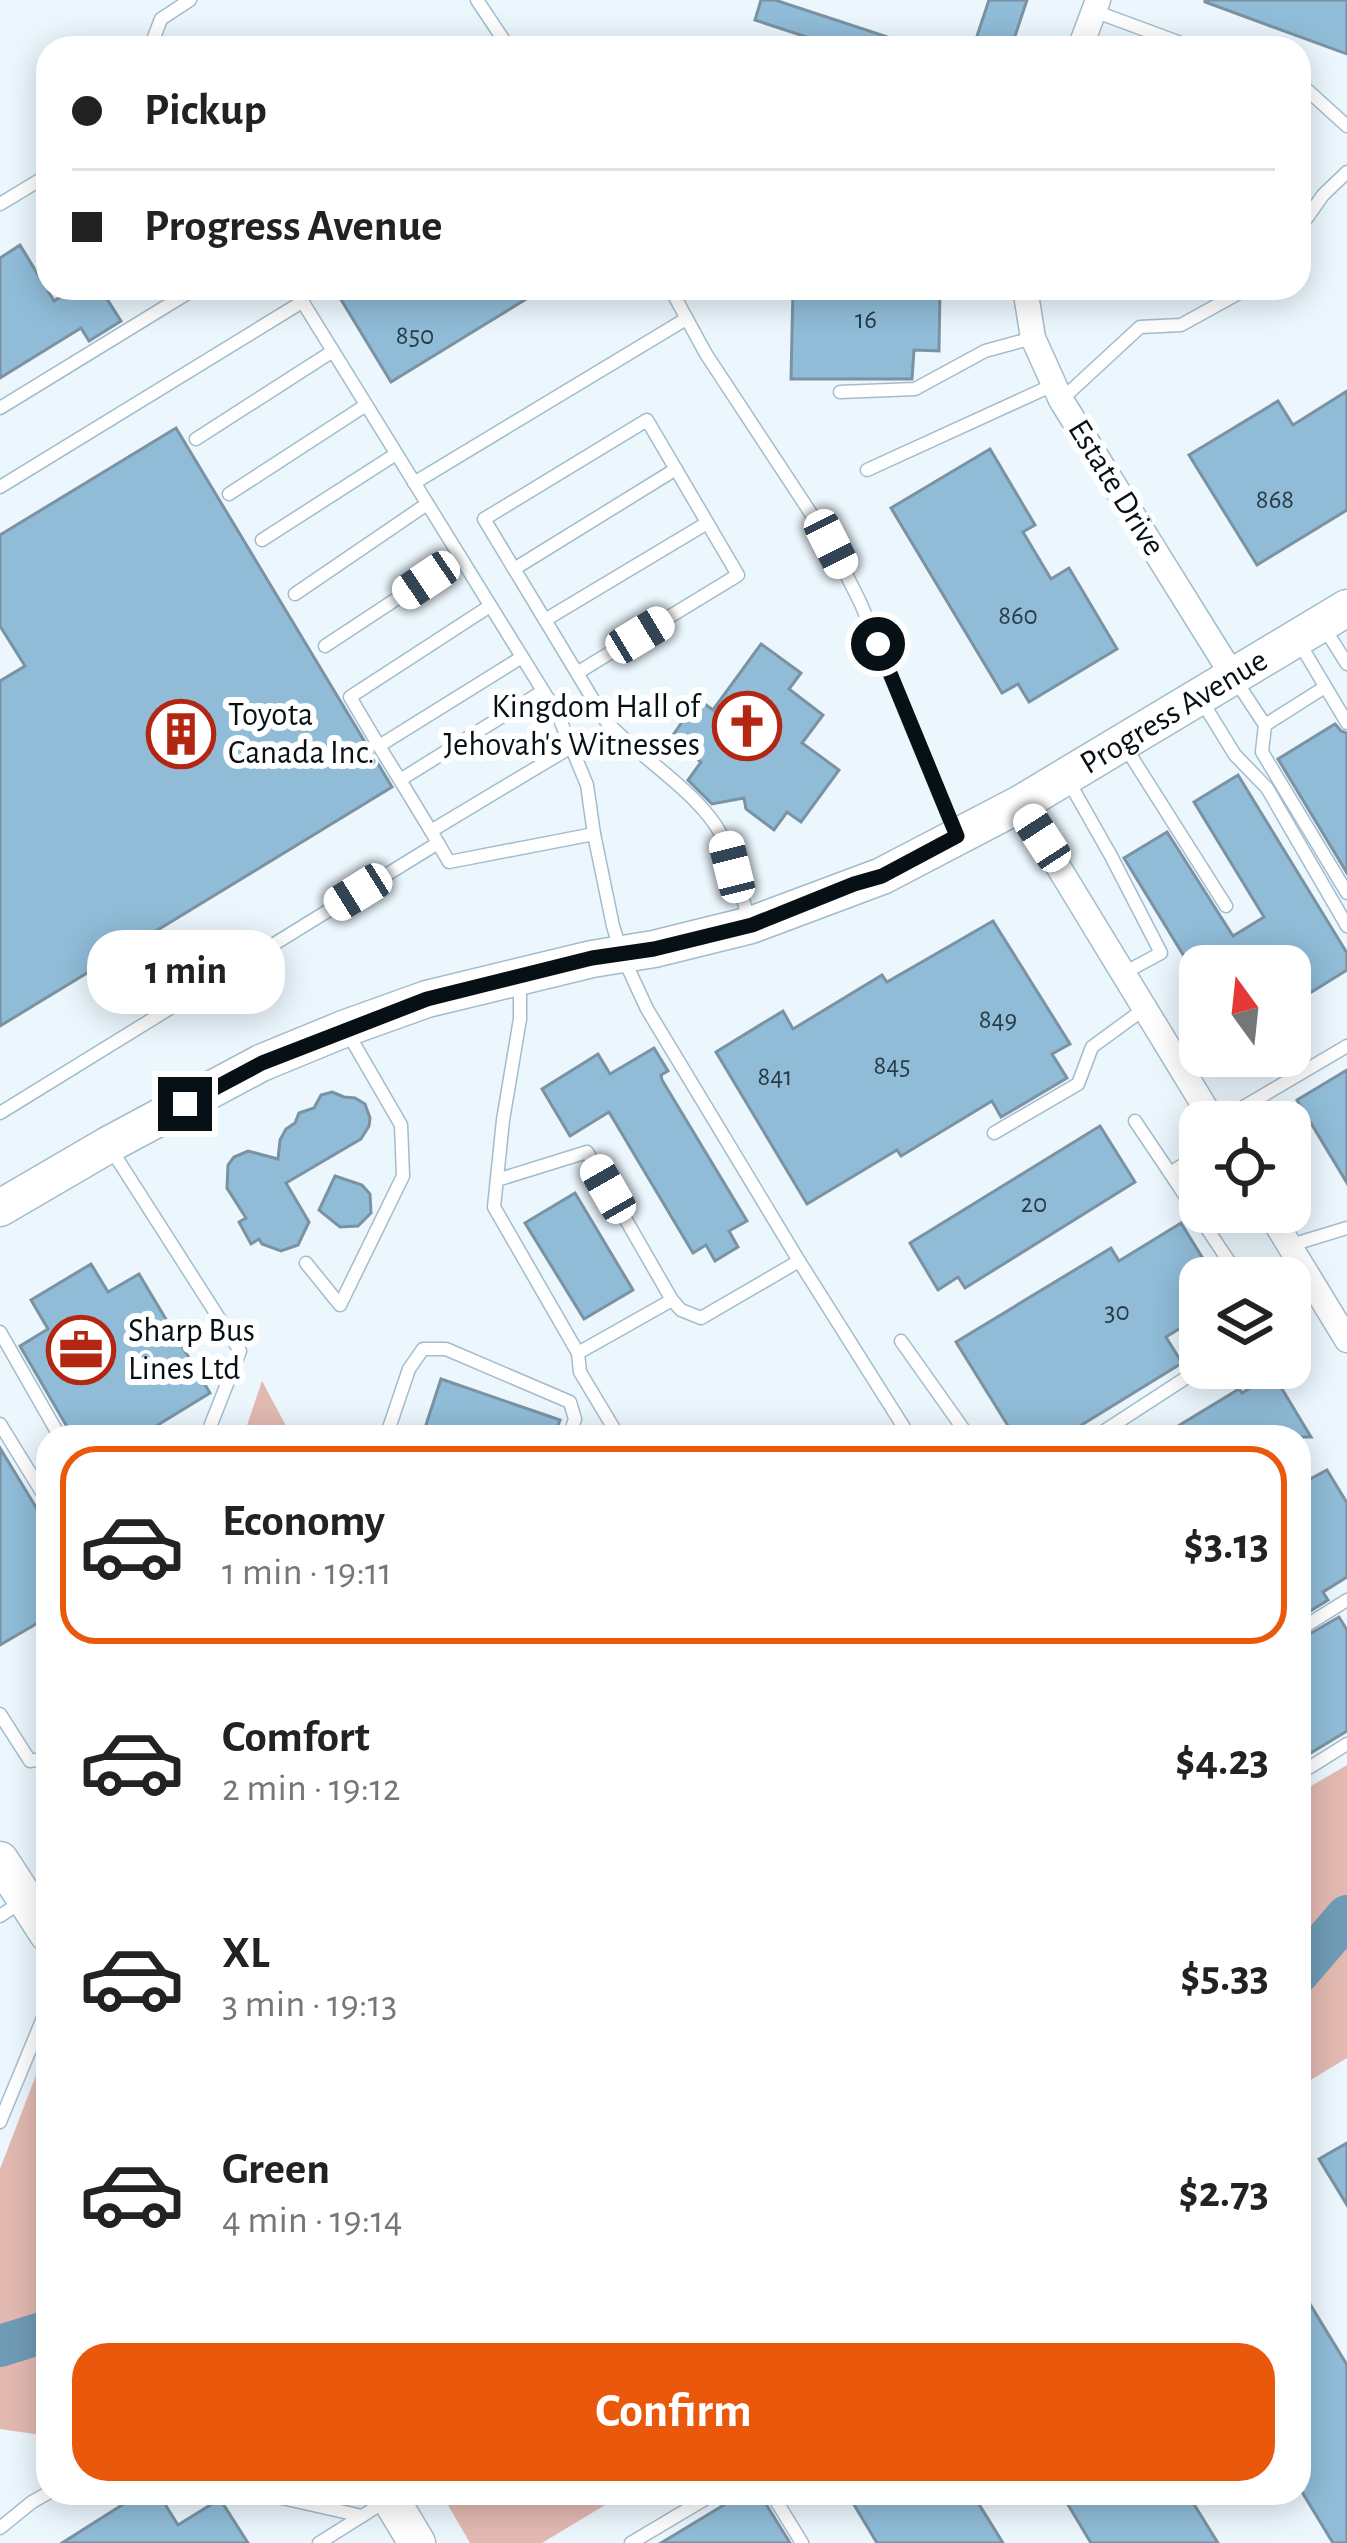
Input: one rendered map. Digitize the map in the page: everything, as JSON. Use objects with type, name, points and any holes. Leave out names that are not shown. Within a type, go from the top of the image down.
[{"type":"main road","name":"Progress Avenue","points":[[0,1208],[262,1063],[346,1028],[427,999],[520,975],[752,925],[882,876],[1020,804],[1322,623]]},
{"type":"main road","points":[[0,1860],[12,1907]]},
{"type":"main road","points":[[383,2505],[417,2543]]},
{"type":"street","points":[[1085,36],[1096,6]]},
{"type":"street","name":"Estate Drive","points":[[1026,300],[1033,338],[1058,392],[1233,676]]},
{"type":"street","points":[[1020,804],[1203,1101]]},
{"type":"street","points":[[1282,1233],[1347,1340]]},
{"type":"lane","points":[[155,36],[161,19],[190,0]]},
{"type":"lane","points":[[477,0],[501,36]]},
{"type":"lane","points":[[1096,6],[1166,36]]},
{"type":"lane","points":[[1311,93],[1347,125]]},
{"type":"lane","points":[[1311,212],[1347,172]]},
{"type":"lane","points":[[0,204],[36,182]]},
{"type":"lane","points":[[0,408],[176,300]]},
{"type":"lane","points":[[676,300],[706,354],[831,544],[861,604],[957,836]]},
{"type":"lane","points":[[867,470],[1058,392],[1140,327],[1181,325],[1227,300]]},
{"type":"lane","points":[[0,487],[302,302],[557,715],[587,785],[622,955],[647,1010],[902,1425]]},
{"type":"lane","points":[[414,483],[686,319]]},
{"type":"lane","points":[[840,392],[915,389],[985,351],[1033,338]]},
{"type":"lane","points":[[196,439],[333,351]]},
{"type":"lane","points":[[229,494],[366,404]]},
{"type":"lane","points":[[578,674],[738,575],[647,420],[484,519],[545,620],[578,674],[607,721],[714,822],[726,842],[752,925]]},
{"type":"lane","points":[[262,540],[396,454]]},
{"type":"lane","points":[[514,569],[676,470]]},
{"type":"lane","points":[[295,594],[427,504]]},
{"type":"lane","points":[[545,620],[707,523]]},
{"type":"lane","points":[[325,646],[460,557]]},
{"type":"lane","points":[[490,606],[350,697],[449,862],[594,834]]},
{"type":"lane","points":[[1322,623],[1347,664]]},
{"type":"lane","points":[[1322,623],[1325,687],[1347,723]]},
{"type":"lane","points":[[379,746],[522,657]]},
{"type":"lane","points":[[1233,676],[1265,725],[1262,752],[1347,893]]},
{"type":"lane","points":[[1265,725],[1325,687]]},
{"type":"lane","points":[[400,781],[543,691]]},
{"type":"lane","points":[[1199,697],[1235,755],[1267,788],[1347,926]]},
{"type":"lane","points":[[1123,742],[1226,906]]},
{"type":"lane","points":[[0,1114],[571,747]]},
{"type":"lane","points":[[1066,776],[1161,953],[1124,974]]},
{"type":"lane","points":[[520,975],[520,1019],[494,1207],[578,1353],[580,1372],[612,1425]]},
{"type":"lane","points":[[994,1133],[1078,1084],[1092,1046],[1145,1008]]},
{"type":"lane","points":[[306,1263],[340,1305],[403,1176],[401,1125],[346,1028]]},
{"type":"lane","points":[[1252,1101],[1347,1046]]},
{"type":"lane","points":[[1135,1121],[1226,1257]]},
{"type":"lane","points":[[108,1145],[240,1351],[211,1425]]},
{"type":"lane","points":[[497,1180],[587,1152],[672,1300],[681,1310],[701,1318],[799,1261]]},
{"type":"lane","points":[[1171,1173],[1179,1168]]},
{"type":"lane","points":[[1290,1246],[1347,1228]]},
{"type":"lane","points":[[1311,1295],[1317,1291]]},
{"type":"lane","points":[[578,1353],[672,1300]]},
{"type":"lane","points":[[0,1332],[53,1425]]},
{"type":"lane","points":[[901,1341],[960,1425]]},
{"type":"lane","points":[[390,1425],[410,1369],[423,1349],[446,1349],[570,1402],[573,1425]]},
{"type":"lane","points":[[1114,1425],[1179,1383]]},
{"type":"lane","points":[[0,1424],[36,1482]]},
{"type":"lane","points":[[1311,1622],[1347,1600]]},
{"type":"lane","points":[[0,1714],[30,1761],[36,1760]]},
{"type":"lane","points":[[1311,1766],[1347,1744]]},
{"type":"lane","points":[[0,2122],[36,2035]]},
{"type":"lane","points":[[0,2528],[36,2500]]},
{"type":"lane","points":[[319,2543],[376,2505]]},
{"type":"lane","points":[[631,2543],[696,2505]]},
{"type":"lane","points":[[779,2505],[802,2543]]},
{"type":"shaded area","points":[[262,1381],[286,1425],[247,1425]]},
{"type":"shaded area","points":[[1347,1765],[1347,2058],[1311,2080],[1311,1786]]},
{"type":"shaded area","points":[[36,2075],[36,2434],[0,2429],[0,2169]]},
{"type":"shaded area","points":[[448,2505],[605,2505],[542,2543],[470,2543]]},
{"type":"building","points":[[761,0],[775,0],[885,36],[804,36],[755,20]]},
{"type":"building","points":[[989,0],[1027,0],[1015,36],[977,36]]},
{"type":"building","points":[[1347,0],[1347,54],[1311,41],[1311,36],[1298,36],[1205,2]]},
{"type":"building","points":[[20,245],[36,271],[36,300],[108,300],[121,321],[89,341],[81,328],[0,378],[0,258]]},
{"type":"building","points":[[341,300],[524,300],[391,382]]},
{"type":"building","points":[[793,300],[940,300],[939,351],[914,350],[912,379],[791,379]]},
{"type":"building","points":[[1347,391],[1347,510],[1257,565],[1189,455],[1278,401],[1293,425]]},
{"type":"building","name":"Toyota Canada Inc.","points":[[176,428],[392,787],[0,1026],[0,681],[25,666],[0,626],[0,535]]},
{"type":"building","points":[[990,449],[1035,525],[1023,532],[1051,579],[1069,568],[1117,649],[1029,702],[1018,684],[1002,693],[891,508]]},
{"type":"building","name":"Kingdom Hall of Jehovah's Witnesses","points":[[761,644],[801,673],[789,689],[823,715],[802,743],[839,770],[801,822],[787,812],[774,830],[746,809],[744,798],[712,804],[688,780],[701,762],[671,738],[698,699],[713,710]]},
{"type":"building","points":[[1335,724],[1347,733],[1347,873],[1278,759]]},
{"type":"building","points":[[1238,775],[1347,953],[1347,970],[1311,992],[1311,945],[1179,948],[1124,858],[1167,832],[1233,936],[1264,917],[1194,802]]},
{"type":"building","points":[[993,921],[1070,1044],[1052,1054],[1067,1078],[1001,1117],[992,1101],[901,1156],[897,1150],[807,1204],[716,1052],[783,1011],[793,1029],[882,975],[887,982]]},
{"type":"building","points":[[654,1048],[668,1071],[661,1075],[662,1080],[747,1221],[729,1231],[738,1247],[715,1261],[706,1245],[693,1253],[609,1112],[570,1136],[542,1089],[598,1054],[610,1074]]},
{"type":"building","points":[[1347,1070],[1347,1183],[1311,1123],[1311,1101],[1297,1100]]},
{"type":"building","points":[[332,1092],[365,1104],[369,1126],[361,1139],[286,1183],[309,1222],[298,1245],[281,1251],[259,1239],[251,1244],[239,1222],[246,1218],[227,1188],[228,1165],[248,1151],[278,1159],[286,1129],[299,1113],[314,1108],[321,1095]]},
{"type":"building","points":[[1100,1126],[1135,1182],[965,1288],[958,1277],[938,1290],[910,1243]]},
{"type":"building","points":[[335,1176],[362,1185],[370,1194],[371,1213],[358,1226],[340,1227],[319,1210]]},
{"type":"building","points":[[575,1193],[633,1290],[584,1319],[525,1223]]},
{"type":"building","points":[[1179,1224],[1179,1233],[1187,1233],[1202,1257],[1179,1257],[1179,1329],[1166,1337],[1179,1365],[1081,1425],[1008,1425],[956,1342],[1111,1248],[1119,1261]]},
{"type":"building","points":[[91,1264],[108,1292],[139,1274],[210,1393],[158,1425],[66,1425],[20,1346],[48,1329],[31,1300]]},
{"type":"building","points":[[441,1379],[560,1420],[558,1425],[426,1425]]},
{"type":"building","points":[[1239,1389],[1242,1393],[1282,1389],[1304,1425],[1180,1425]]},
{"type":"building","points":[[0,1448],[36,1507],[36,1624],[0,1645]]},
{"type":"building","points":[[1327,1470],[1347,1503],[1347,1577],[1323,1592],[1328,1600],[1311,1611],[1311,1479]]},
{"type":"building","points":[[1339,1617],[1347,1630],[1347,1731],[1311,1753],[1311,1633]]},
{"type":"building","points":[[1347,2143],[1347,2205],[1319,2159]]},
{"type":"building","points":[[1311,2306],[1347,2365],[1347,2543],[1333,2543],[1310,2505]]},
{"type":"building","points":[[122,2505],[166,2505],[178,2525],[210,2505],[224,2505],[248,2543],[62,2543]]},
{"type":"building","points":[[724,2505],[767,2505],[790,2543],[661,2543]]},
{"type":"building","points":[[854,2505],[979,2505],[1003,2543],[877,2543]]},
{"type":"building","points":[[1068,2505],[1194,2505],[1218,2543],[1091,2543]]},
{"type":"waterway","points":[[1311,1958],[1347,1916]]},
{"type":"waterway","points":[[0,2346],[36,2335]]},
{"type":"place","name":"Kingdom Hall of Jehovah's Witnesses","points":[[747,726]]},
{"type":"place","name":"Toyota Canada Inc.","points":[[181,734]]},
{"type":"place","name":"Sharp Bus Lines Ltd","points":[[81,1350]]},
{"type":"route","points":[[185,1104],[262,1063],[427,999],[752,925],[882,876],[957,836],[878,644]]}]
